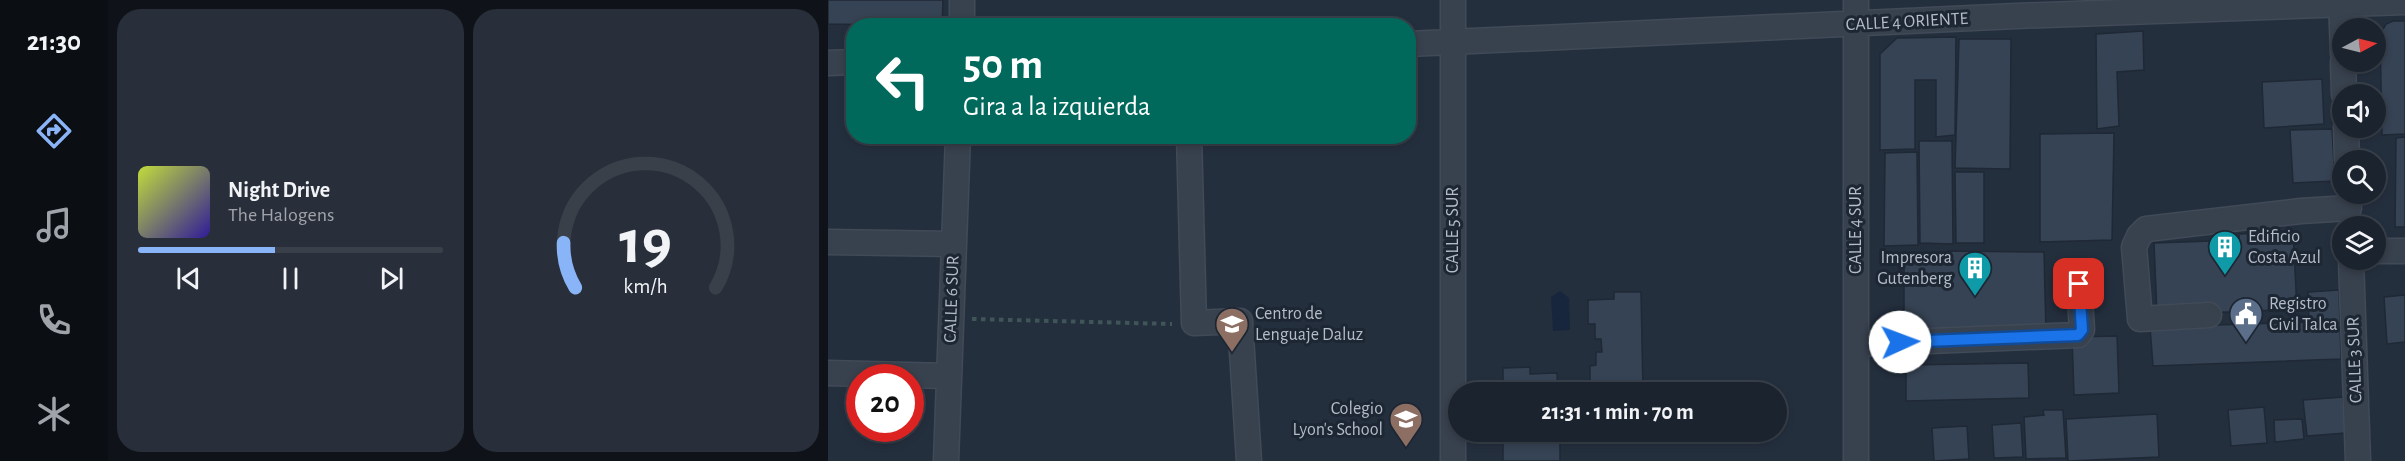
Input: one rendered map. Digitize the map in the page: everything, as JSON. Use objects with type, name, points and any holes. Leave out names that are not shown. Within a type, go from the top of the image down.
[{"type":"street","points":[[962,0],[962,18]]},
{"type":"street","name":"CALLE 5 SUR","points":[[1453,461],[1454,0]]},
{"type":"street","name":"CALLE 4 SUR","points":[[1856,0],[1856,461]]},
{"type":"street","points":[[2341,2],[2342,18]]},
{"type":"street","name":"CALLE 4 ORIENTE","points":[[1416,44],[1856,25],[2016,8],[2405,2]]},
{"type":"street","points":[[828,63],[846,62]]},
{"type":"street","name":"CALLE 6 SUR","points":[[946,461],[958,144]]},
{"type":"street","points":[[1189,144],[1194,323],[1240,321],[1249,461]]},
{"type":"street","points":[[2209,315],[2140,319],[2134,247],[2139,236],[2146,229],[2301,211],[2349,209]]},
{"type":"street","points":[[828,242],[954,244]]},
{"type":"street","points":[[2386,251],[2405,251]]},
{"type":"street","name":"CALLE 3 SUR","points":[[2351,270],[2358,461]]},
{"type":"street","points":[[1857,344],[2078,335],[2082,330],[2079,284]]},
{"type":"street","points":[[828,373],[950,376]]},
{"type":"path","points":[[951,318],[1140,325],[1194,323]]},
{"type":"water","points":[[1560,291],[1569,298],[1570,330],[1553,331],[1551,297]]},
{"type":"building","points":[[828,0],[943,0],[942,18],[846,18],[846,24],[828,24]]},
{"type":"building","points":[[2393,21],[2405,21],[2405,134],[2386,135],[2386,84],[2381,84],[2381,72],[2386,72],[2386,24]]},
{"type":"building","points":[[2143,31],[2144,70],[2117,72],[2119,126],[2097,129],[2096,34]]},
{"type":"building","points":[[1956,37],[1955,135],[1936,137],[1936,80],[1915,80],[1915,149],[1880,150],[1880,54],[1897,38]]},
{"type":"building","points":[[1959,39],[2011,39],[2010,169],[1955,168]]},
{"type":"building","points":[[2322,79],[2324,124],[2264,128],[2262,82]]},
{"type":"building","points":[[2332,129],[2332,181],[2293,183],[2290,130]]},
{"type":"building","points":[[2114,133],[2112,240],[2040,242],[2040,134]]},
{"type":"building","points":[[2405,137],[2405,227],[2395,227],[2396,138]]},
{"type":"building","points":[[1919,141],[1952,141],[1953,244],[1920,243]]},
{"type":"building","points":[[1917,152],[1918,245],[1884,246],[1885,153]]},
{"type":"building","points":[[1955,172],[1984,172],[1984,243],[1956,243]]},
{"type":"building","name":"Edificio Costa Azul","points":[[2293,231],[2297,309],[2157,315],[2154,243],[2239,240],[2239,234]]},
{"type":"building","name":"Impresora Gutenberg","points":[[1947,251],[2044,252],[2046,331],[1904,330],[1904,262],[1947,264]]},
{"type":"building","name":"Registro Civil Talca","points":[[2339,290],[2341,359],[2153,366],[2150,327],[2309,322],[2308,292]]},
{"type":"building","points":[[1614,292],[1641,292],[1643,382],[1590,382],[1590,366],[1596,365],[1596,352],[1602,352],[1601,339],[1595,339],[1595,324],[1588,324],[1588,300],[1614,299]]},
{"type":"building","points":[[2405,295],[2405,342],[2387,344],[2384,297]]},
{"type":"building","points":[[2117,336],[2119,393],[2074,395],[2072,337]]},
{"type":"building","points":[[2028,363],[2029,398],[1906,401],[1906,365]]},
{"type":"building","points":[[1530,367],[1530,374],[1557,373],[1557,382],[1503,382],[1503,368]]},
{"type":"building","points":[[2343,397],[2346,433],[2307,436],[2303,400]]},
{"type":"building","points":[[2264,407],[2267,443],[2231,446],[2228,410]]},
{"type":"building","points":[[2043,410],[2063,410],[2066,458],[2026,459],[2024,417],[2044,415]]},
{"type":"building","points":[[2157,414],[2159,457],[2068,461],[2066,419]]},
{"type":"building","points":[[2302,419],[2304,439],[2275,442],[2274,420]]},
{"type":"building","points":[[2021,423],[2023,457],[1994,458],[1992,425]]},
{"type":"building","points":[[1967,426],[1969,459],[1934,461],[1932,428]]},
{"type":"building","points":[[1503,442],[1560,442],[1560,461],[1503,461]]},
{"type":"place","name":"Edificio Costa Azul","points":[[2225,276]]},
{"type":"place","name":"Impresora Gutenberg","points":[[1975,297]]},
{"type":"place","name":"Registro Civil Talca","points":[[2246,343]]},
{"type":"place","name":"Centro de Lenguaje Daluz","points":[[1232,353]]},
{"type":"place","name":"Colegio Lyon's School","points":[[1406,448]]},
{"type":"route","points":[[1900,342],[2078,335],[2082,330],[2079,284]]}]
